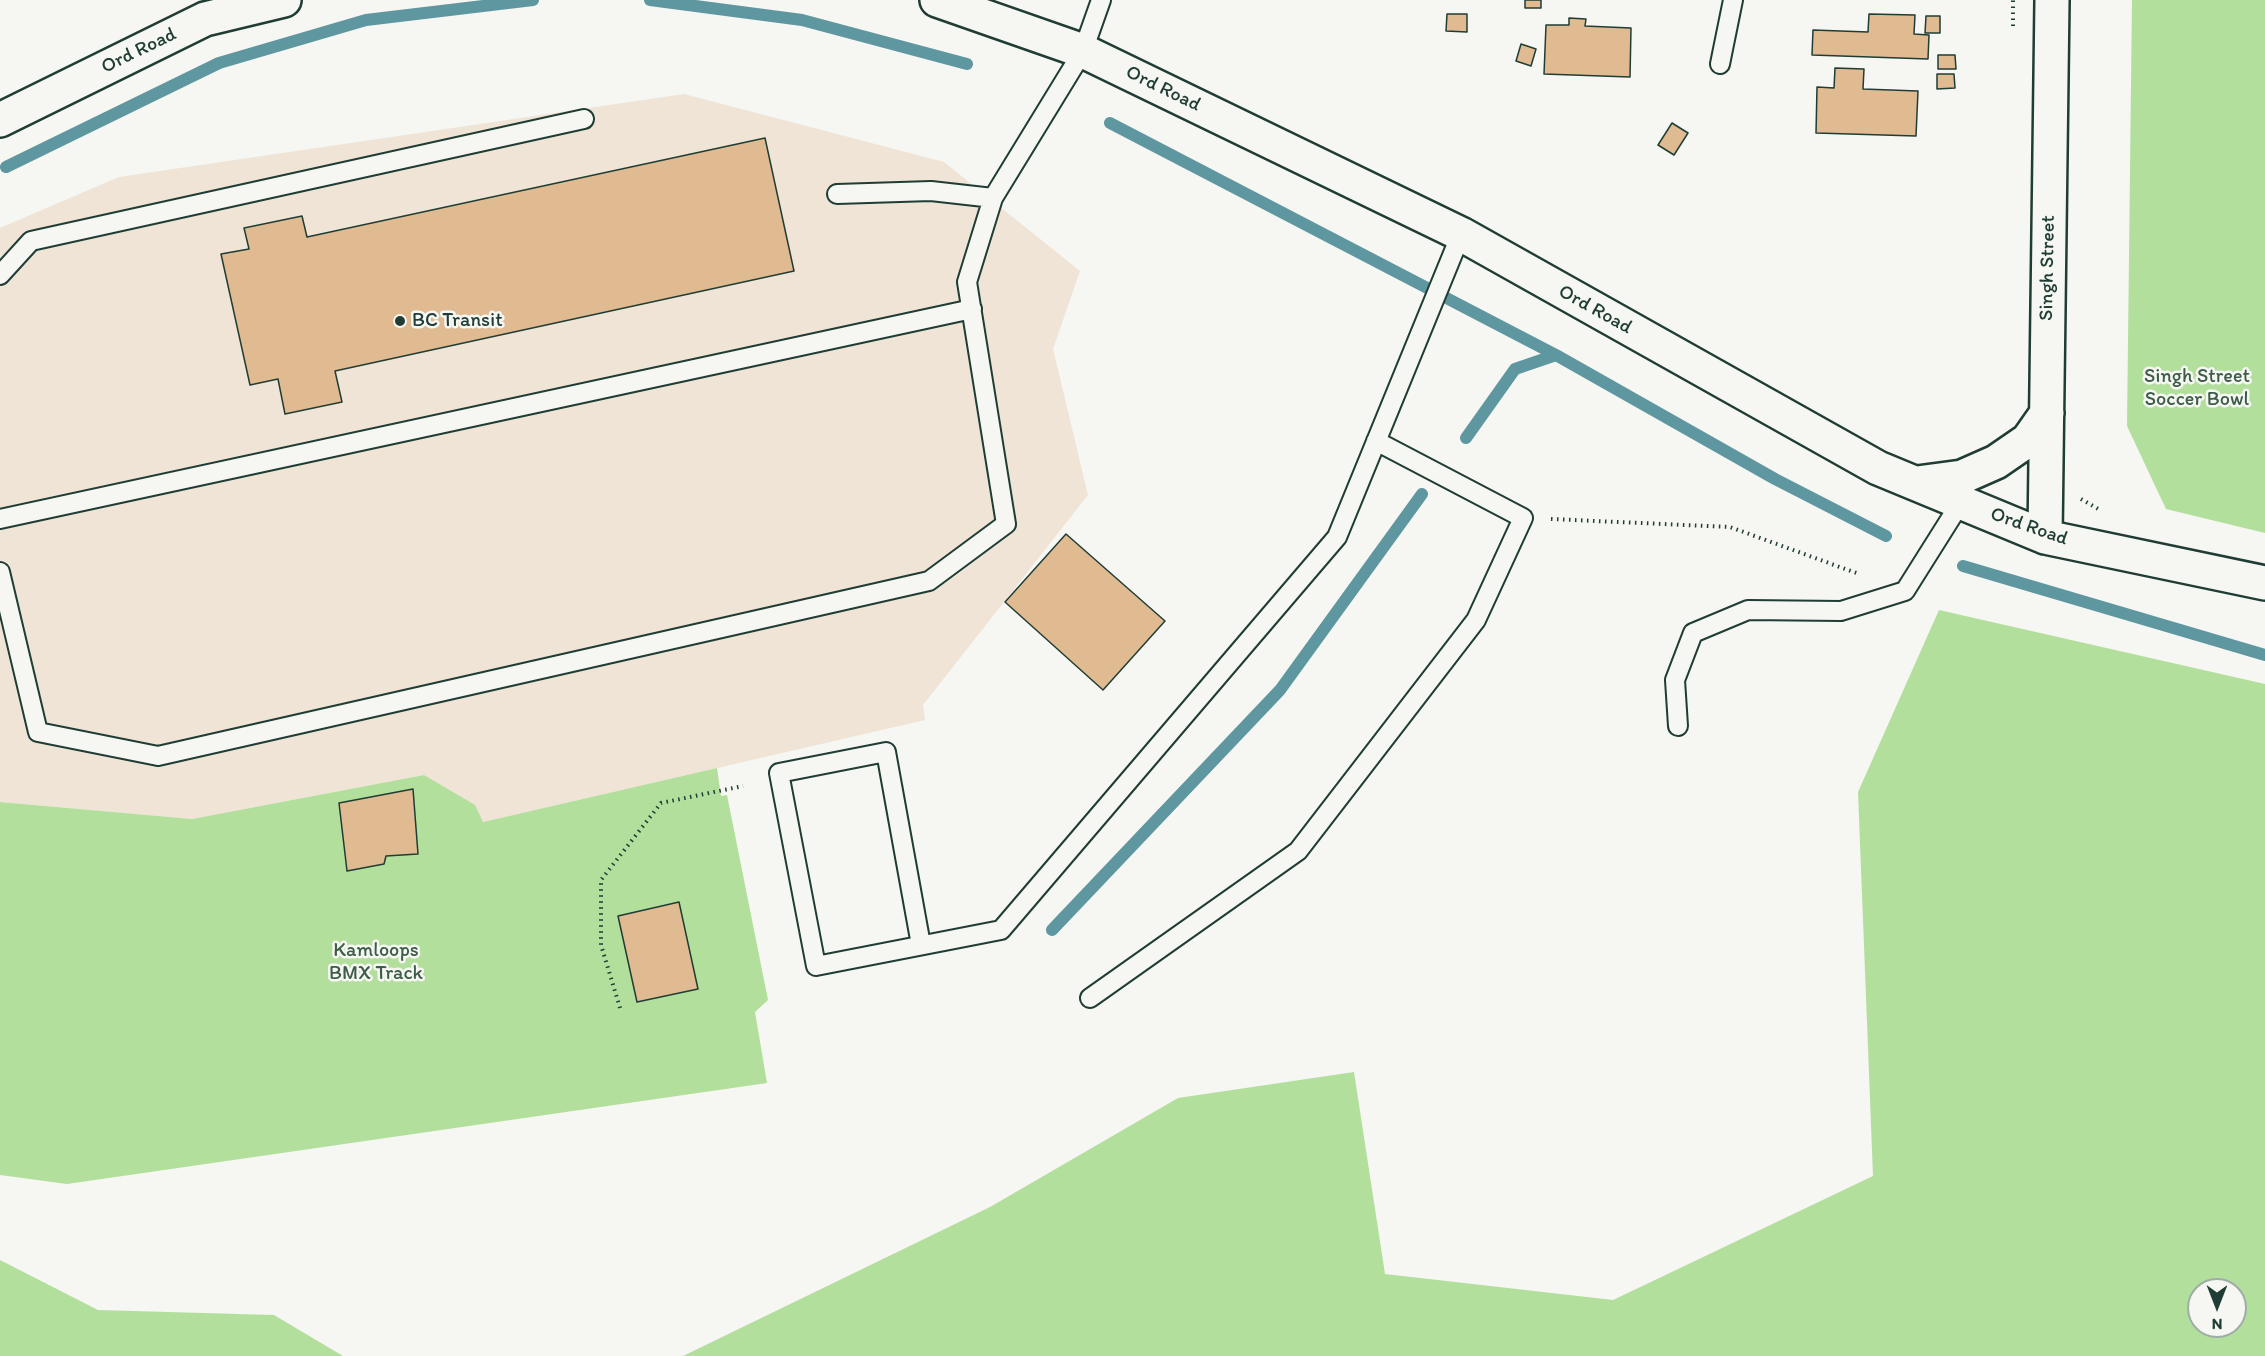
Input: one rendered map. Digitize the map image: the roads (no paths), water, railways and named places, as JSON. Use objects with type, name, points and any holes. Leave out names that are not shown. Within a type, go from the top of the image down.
[{"type":"street","name":"Ord Road","points":[[0,120],[205,19],[284,0]]},
{"type":"street","name":"Ord Road","points":[[937,0],[1083,51],[1461,234],[1878,468],[2045,537],[2265,583]]},
{"type":"street","name":"Singh Street","points":[[2045,537],[2052,0]]},
{"type":"street","points":[[1915,483],[1962,477],[1996,462],[2028,440],[2047,412]]},
{"type":"lane","points":[[0,572],[38,732],[158,756],[929,581],[1006,524],[967,282],[993,198],[1083,51],[1101,0]]},
{"type":"lane","points":[[1720,64],[1733,0]]},
{"type":"lane","points":[[0,275],[31,241],[584,119]]},
{"type":"lane","points":[[837,194],[931,191],[993,198]]},
{"type":"lane","points":[[921,945],[886,752],[779,773],[816,966],[1001,930],[1336,537],[1461,234]]},
{"type":"lane","points":[[0,519],[972,309]]},
{"type":"lane","points":[[1090,998],[1298,851],[1476,620],[1523,518],[1376,441]]},
{"type":"lane","points":[[1678,726],[1675,681],[1694,633],[1748,610],[1841,611],[1905,591],[1961,502]]},
{"type":"waterway","points":[[6,167],[219,63],[366,20],[533,0]]},
{"type":"waterway","points":[[650,0],[802,20],[967,64]]},
{"type":"waterway","points":[[1110,123],[1556,355]]},
{"type":"waterway","points":[[1466,438],[1515,369],[1556,355],[1775,479],[1886,536]]},
{"type":"waterway","points":[[1052,930],[1280,690],[1422,494]]},
{"type":"waterway","points":[[1963,566],[2265,655]]},
{"type":"place","name":"BC Transit","points":[[400,321]]},
{"type":"park label","name":"Singh Street Soccer Bowl","points":[[2197,388]]},
{"type":"park label","name":"Kamloops BMX Track","points":[[376,962]]}]
